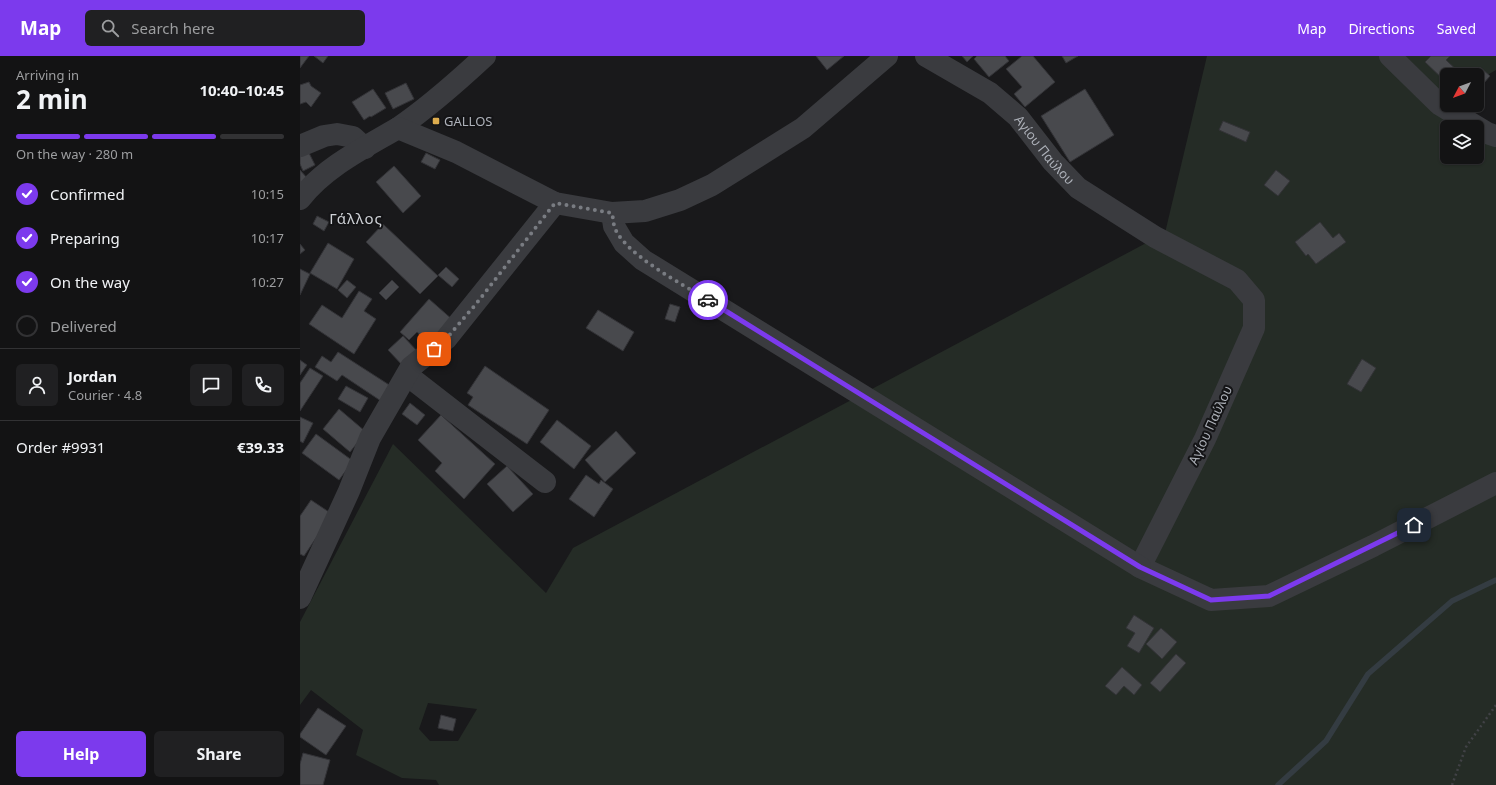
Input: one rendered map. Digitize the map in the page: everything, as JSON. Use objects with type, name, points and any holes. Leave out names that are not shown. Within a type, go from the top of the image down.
[{"type":"street","points":[[300,199],[324,176],[347,158],[398,128],[420,113],[485,56]]},
{"type":"street","points":[[398,128],[456,152],[555,203],[612,213],[645,212],[680,200],[712,185],[803,128],[887,56]]},
{"type":"street","name":"Αγίου Παύλου","points":[[926,56],[990,93],[1018,117],[1053,162],[1078,188],[1155,237],[1237,280],[1254,300],[1254,328],[1205,439],[1140,567]]},
{"type":"street","points":[[1390,56],[1439,104],[1487,133],[1496,136]]},
{"type":"street","points":[[300,146],[324,136],[338,134],[353,137],[365,148]]},
{"type":"street","points":[[300,598],[349,491],[370,438],[411,367],[446,339],[555,203]]},
{"type":"street","points":[[612,213],[614,226],[624,243],[643,260],[1140,567],[1211,600],[1269,596],[1373,546],[1496,482]]},
{"type":"street","points":[[407,375],[545,482]]},
{"type":"path","points":[[1452,785],[1466,746],[1496,705]]},
{"type":"shaded area","points":[[1207,56],[1496,56],[1496,70],[1484,77],[1484,68],[1440,68],[1440,112],[1464,112],[1475,120],[1440,120],[1440,164],[1484,164],[1484,127],[1496,136],[1496,785],[439,785],[436,780],[402,778],[356,755],[363,730],[311,690],[300,705],[300,622],[393,444],[546,593],[573,548],[1165,233]],"holes":[[[428,703],[477,709],[458,741],[430,741],[419,729]]]},
{"type":"building","points":[[300,56],[309,56],[300,68]]},
{"type":"building","points":[[314,56],[328,56],[323,63]]},
{"type":"building","points":[[816,56],[844,56],[827,70]]},
{"type":"building","points":[[962,56],[973,56],[967,62]]},
{"type":"building","points":[[977,56],[1005,56],[1009,61],[989,77],[974,59]]},
{"type":"building","points":[[1022,56],[1033,56],[1055,82],[1025,107],[1014,94],[1022,87],[1006,69]]},
{"type":"building","points":[[1062,56],[1078,56],[1066,63]]},
{"type":"building","points":[[1431,56],[1450,56],[1446,60],[1455,68],[1440,68],[1440,76],[1425,62]]},
{"type":"building","points":[[1484,71],[1490,76],[1484,83]]},
{"type":"building","points":[[309,82],[311,86],[321,93],[311,107],[306,102],[300,104],[300,85]]},
{"type":"building","points":[[406,83],[414,99],[393,109],[385,93]]},
{"type":"building","points":[[373,89],[386,108],[364,120],[352,102]]},
{"type":"building","points":[[1085,89],[1114,135],[1070,162],[1041,116]]},
{"type":"building","points":[[1223,121],[1250,132],[1246,142],[1219,130]]},
{"type":"building","points":[[308,151],[315,165],[303,171],[300,164],[300,155]]},
{"type":"building","points":[[426,153],[440,160],[435,169],[421,162]]},
{"type":"building","points":[[394,166],[421,196],[403,213],[376,182]]},
{"type":"building","points":[[300,170],[308,179],[300,187]]},
{"type":"building","points":[[1276,170],[1290,181],[1278,196],[1264,185]]},
{"type":"building","points":[[317,216],[329,222],[324,231],[313,224]]},
{"type":"building","points":[[1320,222],[1333,238],[1339,233],[1346,242],[1316,264],[1308,254],[1306,256],[1295,242]]},
{"type":"building","points":[[383,224],[438,276],[420,294],[366,242]]},
{"type":"building","points":[[328,243],[354,259],[337,289],[310,273]]},
{"type":"building","points":[[300,244],[305,250],[300,254]]},
{"type":"building","points":[[446,267],[459,279],[452,287],[438,275]]},
{"type":"building","points":[[300,269],[310,274],[300,295]]},
{"type":"building","points":[[347,280],[356,287],[347,298],[338,290]]},
{"type":"building","points":[[392,280],[399,287],[386,300],[379,293]]},
{"type":"building","points":[[359,291],[372,299],[364,311],[376,319],[354,354],[309,324],[322,305],[342,318]]},
{"type":"building","points":[[429,299],[454,321],[438,339],[430,333],[425,339],[417,332],[409,340],[400,332]]},
{"type":"building","points":[[670,304],[680,307],[675,322],[665,319]]},
{"type":"building","points":[[598,310],[634,332],[623,351],[586,328]]},
{"type":"building","points":[[403,336],[419,353],[404,367],[388,350]]},
{"type":"building","points":[[338,352],[394,388],[384,403],[342,375],[337,381],[315,367],[322,356],[331,362]]},
{"type":"building","points":[[1362,359],[1376,368],[1361,392],[1347,384]]},
{"type":"building","points":[[300,360],[307,365],[300,375]]},
{"type":"building","points":[[485,366],[549,410],[527,444],[468,405],[473,397],[467,393]]},
{"type":"building","points":[[310,368],[323,376],[300,411],[300,383]]},
{"type":"building","points":[[346,386],[368,398],[360,412],[338,399]]},
{"type":"building","points":[[410,403],[425,415],[417,425],[402,414]]},
{"type":"building","points":[[339,409],[366,432],[350,452],[323,429]]},
{"type":"building","points":[[441,415],[495,464],[464,499],[435,471],[442,463],[418,440]]},
{"type":"building","points":[[300,417],[313,423],[303,443],[300,441]]},
{"type":"building","points":[[557,420],[591,446],[574,469],[540,442]]},
{"type":"building","points":[[616,431],[636,453],[605,482],[585,460]]},
{"type":"building","points":[[316,434],[353,461],[339,480],[302,453]]},
{"type":"building","points":[[507,466],[533,494],[513,512],[487,484]]},
{"type":"building","points":[[586,475],[599,484],[601,480],[613,489],[594,517],[569,499]]},
{"type":"building","points":[[311,500],[332,514],[304,556],[300,554],[300,516]]},
{"type":"building","points":[[1134,615],[1154,628],[1139,653],[1127,646],[1135,633],[1126,628]]},
{"type":"building","points":[[1161,628],[1177,642],[1162,659],[1146,644]]},
{"type":"building","points":[[1176,654],[1186,663],[1160,692],[1150,683]]},
{"type":"building","points":[[1122,667],[1142,685],[1134,695],[1124,686],[1116,695],[1105,686]]},
{"type":"building","points":[[318,708],[346,726],[326,755],[300,737],[300,734]]},
{"type":"building","points":[[441,715],[456,719],[453,731],[438,728]]},
{"type":"building","points":[[303,753],[330,760],[323,785],[300,785],[300,764]]},
{"type":"waterway","points":[[1278,785],[1326,741],[1368,674],[1452,601],[1496,580]]},
{"type":"way so far","points":[[434,349],[446,339],[476,304],[555,203],[612,213],[614,226],[624,243],[643,260],[708,300]]},
{"type":"place","name":"GALLOS","points":[[436,121]]},
{"type":"district","name":"Γάλλος","points":[[356,218]]},
{"type":"route","points":[[708,300],[1140,567],[1211,600],[1269,596],[1414,525]]}]
